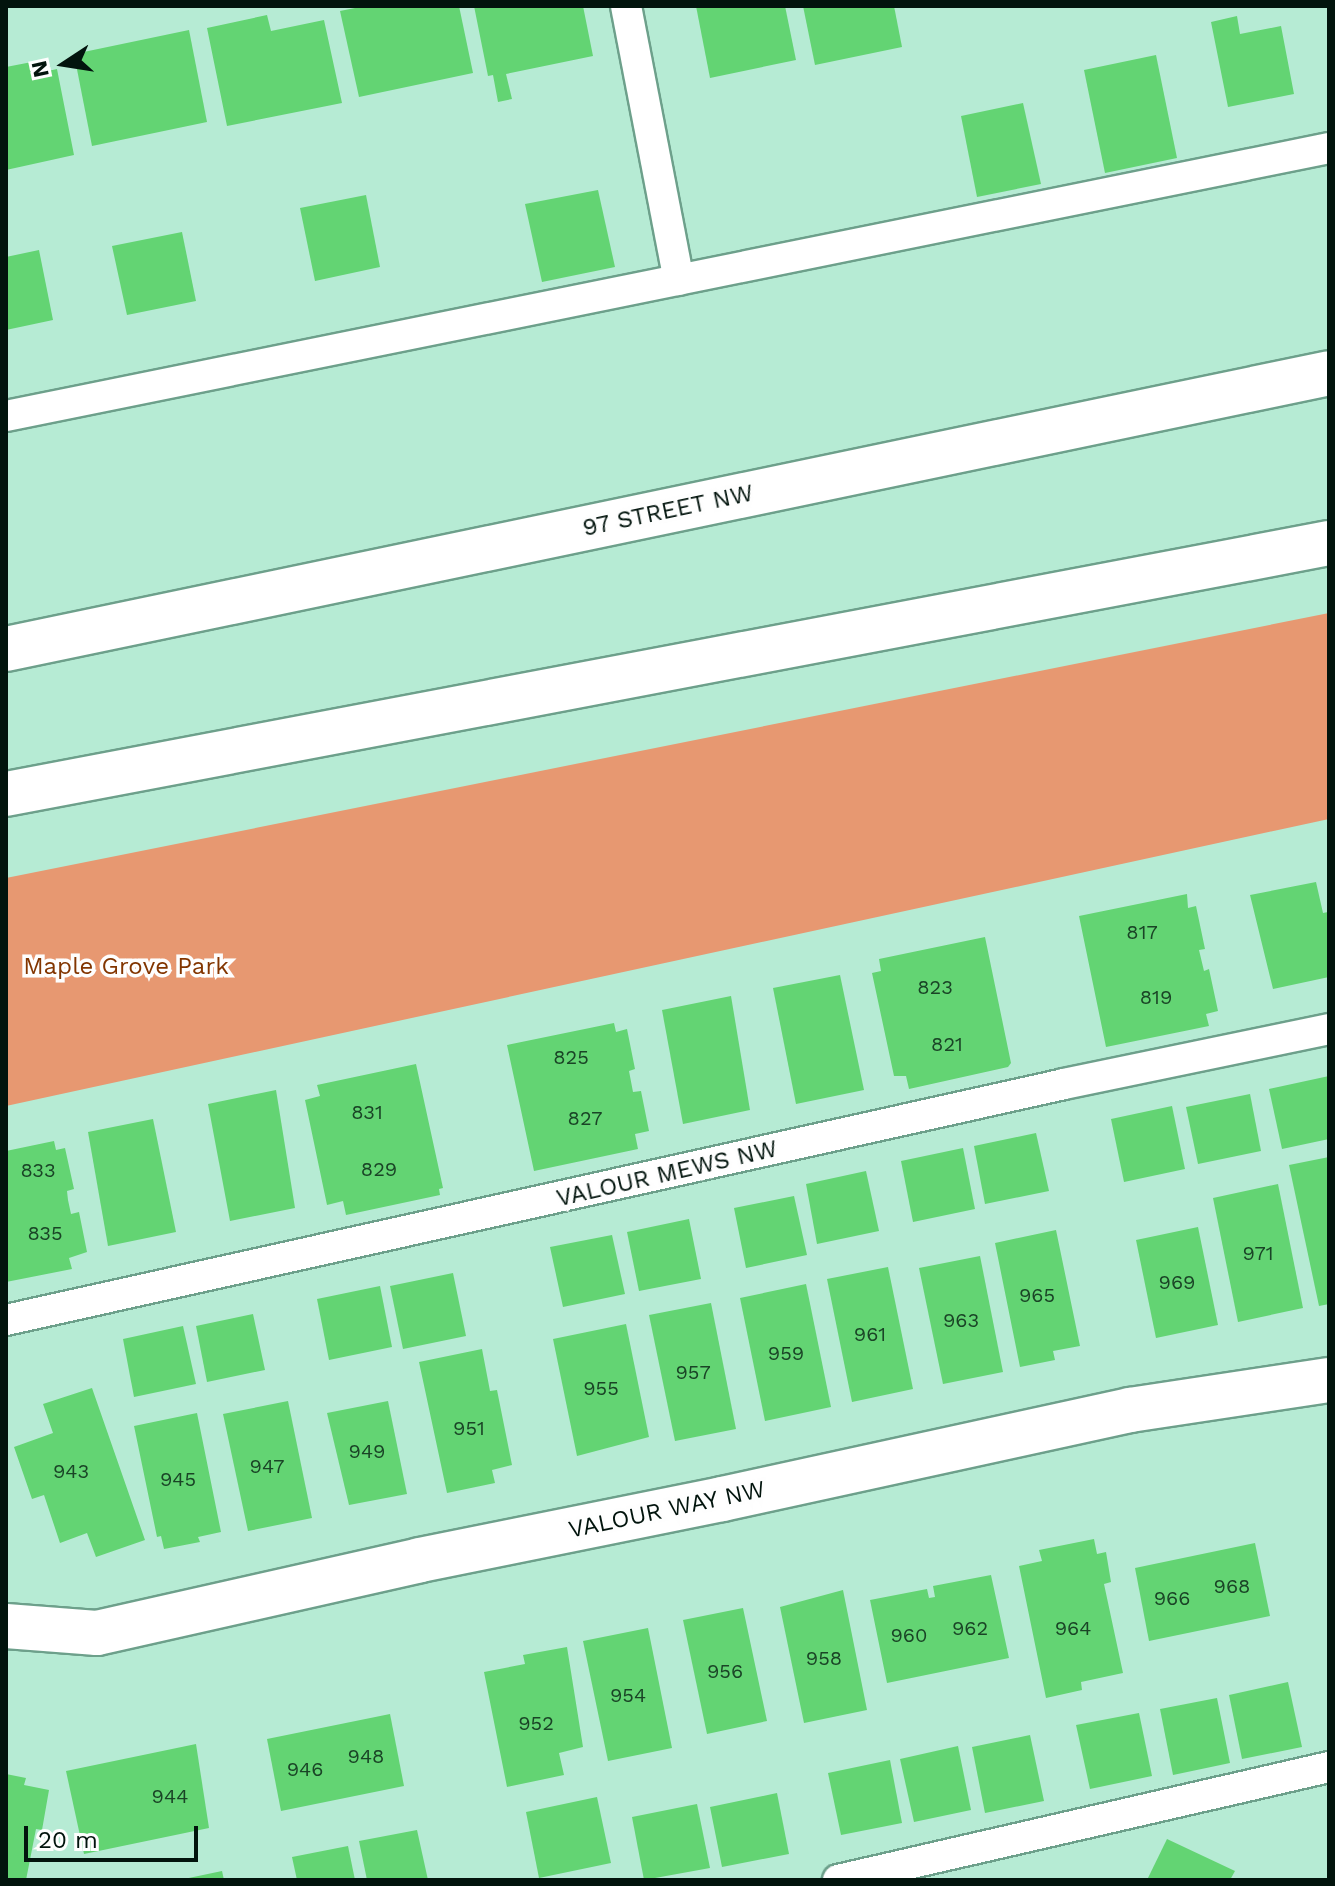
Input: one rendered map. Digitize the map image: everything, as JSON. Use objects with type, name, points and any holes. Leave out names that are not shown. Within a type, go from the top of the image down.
[{"type":"main road","name":"97 STREET NW","points":[[6,649],[1329,373]]},
{"type":"main road","points":[[6,794],[1329,543]]},
{"type":"main road","name":"VALOUR WAY NW","points":[[6,1626],[97,1633],[420,1560],[722,1499],[1130,1410],[1329,1380]]},
{"type":"lane","points":[[626,6],[679,280]]},
{"type":"lane","points":[[6,416],[1329,148]]},
{"type":"lane","name":"VALOUR MEWS NW","points":[[6,1320],[1064,1084],[1329,1029]]},
{"type":"lane","points":[[838,1880],[1329,1767]]},
{"type":"green space","name":"Maple Grove Park","points":[[1329,613],[1329,819],[6,1106],[6,878]]},
{"type":"building","points":[[365,6],[459,6],[473,73],[359,97],[340,11]]},
{"type":"building","points":[[474,6],[583,6],[593,56],[506,74],[512,99],[498,102],[493,75],[488,76]]},
{"type":"building","points":[[696,6],[785,6],[796,60],[710,78]]},
{"type":"building","points":[[803,6],[894,6],[902,47],[815,65]]},
{"type":"building","points":[[267,15],[271,31],[324,20],[342,103],[227,126],[207,28]]},
{"type":"building","points":[[1237,16],[1240,34],[1281,26],[1294,94],[1228,107],[1211,22]]},
{"type":"building","points":[[189,30],[207,122],[92,146],[74,54]]},
{"type":"building","points":[[1156,55],[1177,158],[1105,173],[1084,70]]},
{"type":"building","points":[[37,61],[39,73],[57,69],[74,155],[6,170],[6,67]]},
{"type":"building","points":[[1023,103],[1041,184],[977,197],[961,116]]},
{"type":"building","points":[[598,190],[615,267],[542,282],[525,204]]},
{"type":"building","points":[[366,195],[380,267],[315,281],[300,208]]},
{"type":"building","points":[[182,232],[196,301],[127,315],[112,246]]},
{"type":"building","points":[[39,250],[53,320],[6,330],[6,257]]},
{"type":"building","points":[[1316,882],[1323,913],[1328,912],[1329,915],[1329,977],[1273,989],[1250,895]]},
{"type":"building","points":[[1187,894],[1188,908],[1196,906],[1205,949],[1199,950],[1204,971],[1209,969],[1218,1011],[1206,1014],[1209,1026],[1106,1047],[1079,916]]},
{"type":"building","points":[[985,937],[1011,1063],[1008,1067],[909,1089],[906,1076],[894,1076],[872,973],[881,971],[879,959]]},
{"type":"building","points":[[840,975],[864,1090],[796,1104],[773,988]]},
{"type":"building","points":[[731,996],[750,1110],[683,1124],[662,1010]]},
{"type":"building","points":[[614,1023],[616,1032],[627,1029],[635,1069],[629,1071],[633,1092],[641,1091],[649,1131],[635,1134],[638,1149],[534,1171],[507,1045]]},
{"type":"building","points":[[416,1064],[443,1188],[439,1189],[440,1195],[346,1215],[343,1201],[327,1205],[305,1100],[320,1096],[317,1085]]},
{"type":"building","points":[[1329,1076],[1329,1139],[1282,1149],[1269,1089]]},
{"type":"building","points":[[276,1090],[295,1208],[230,1221],[208,1104]]},
{"type":"building","points":[[1250,1094],[1261,1151],[1198,1164],[1186,1107]]},
{"type":"building","points":[[1172,1106],[1185,1169],[1124,1182],[1111,1119]]},
{"type":"building","points":[[153,1119],[176,1232],[108,1246],[88,1132]]},
{"type":"building","points":[[1036,1133],[1049,1191],[985,1204],[974,1146]]},
{"type":"building","points":[[54,1141],[56,1150],[65,1148],[74,1189],[67,1191],[68,1200],[71,1214],[79,1212],[87,1252],[69,1258],[72,1269],[6,1282],[6,1151]]},
{"type":"building","points":[[963,1148],[975,1209],[913,1222],[901,1161]]},
{"type":"building","points":[[1329,1157],[1329,1304],[1319,1306],[1289,1165]]},
{"type":"building","points":[[866,1171],[879,1231],[817,1244],[806,1184]]},
{"type":"building","points":[[1278,1184],[1303,1308],[1238,1322],[1213,1198]]},
{"type":"building","points":[[794,1196],[807,1255],[746,1268],[734,1208]]},
{"type":"building","points":[[689,1219],[701,1279],[639,1291],[627,1232]]},
{"type":"building","points":[[1198,1227],[1218,1325],[1156,1338],[1136,1240]]},
{"type":"building","points":[[1056,1230],[1080,1346],[1053,1351],[1055,1360],[1020,1367],[995,1243]]},
{"type":"building","points":[[612,1235],[625,1294],[563,1307],[550,1247]]},
{"type":"building","points":[[980,1256],[1003,1372],[943,1384],[919,1268]]},
{"type":"building","points":[[888,1267],[913,1389],[852,1402],[827,1279]]},
{"type":"building","points":[[453,1273],[466,1336],[403,1349],[390,1286]]},
{"type":"building","points":[[806,1284],[831,1407],[765,1421],[740,1298]]},
{"type":"building","points":[[380,1286],[392,1347],[329,1360],[317,1299]]},
{"type":"building","points":[[711,1303],[736,1429],[675,1441],[649,1315]]},
{"type":"building","points":[[253,1314],[265,1370],[207,1382],[196,1326]]},
{"type":"building","points":[[626,1324],[649,1437],[577,1456],[553,1339]]},
{"type":"building","points":[[183,1326],[196,1384],[134,1397],[123,1339]]},
{"type":"building","points":[[482,1349],[490,1391],[497,1390],[512,1465],[492,1470],[495,1483],[447,1493],[419,1362]]},
{"type":"building","points":[[92,1388],[145,1540],[96,1557],[87,1533],[60,1543],[44,1495],[32,1499],[14,1447],[53,1433],[43,1404]]},
{"type":"building","points":[[288,1401],[312,1518],[248,1531],[223,1414]]},
{"type":"building","points":[[388,1401],[407,1494],[349,1505],[327,1413]]},
{"type":"building","points":[[197,1413],[221,1532],[198,1537],[200,1542],[164,1549],[161,1536],[157,1537],[134,1426]]},
{"type":"building","points":[[1094,1539],[1097,1554],[1106,1552],[1111,1582],[1104,1584],[1123,1673],[1081,1682],[1082,1690],[1046,1698],[1019,1566],[1042,1561],[1039,1550]]},
{"type":"building","points":[[1255,1543],[1270,1616],[1149,1641],[1135,1568]]},
{"type":"building","points":[[991,1575],[1009,1658],[887,1683],[870,1600],[927,1589],[929,1598],[935,1597],[933,1586]]},
{"type":"building","points":[[843,1590],[867,1710],[804,1723],[780,1607]]},
{"type":"building","points":[[743,1608],[767,1721],[707,1734],[683,1620]]},
{"type":"building","points":[[648,1628],[672,1748],[608,1761],[583,1641]]},
{"type":"building","points":[[567,1647],[583,1747],[559,1753],[564,1775],[507,1787],[484,1672],[525,1664],[523,1655]]},
{"type":"building","points":[[1288,1682],[1302,1747],[1242,1759],[1229,1695]]},
{"type":"building","points":[[1217,1698],[1230,1763],[1173,1775],[1160,1709]]},
{"type":"building","points":[[1139,1713],[1152,1776],[1090,1789],[1076,1725]]},
{"type":"building","points":[[390,1714],[404,1786],[281,1811],[267,1739]]},
{"type":"building","points":[[1030,1735],[1044,1801],[985,1813],[972,1747]]},
{"type":"building","points":[[196,1744],[209,1828],[84,1854],[66,1771]]},
{"type":"building","points":[[958,1746],[971,1810],[914,1822],[900,1759]]},
{"type":"building","points":[[890,1760],[902,1823],[841,1835],[828,1773]]},
{"type":"building","points":[[6,1774],[26,1778],[24,1785],[49,1790],[42,1830],[36,1829],[26,1880],[6,1880]]},
{"type":"building","points":[[777,1793],[789,1854],[722,1867],[710,1807]]},
{"type":"building","points":[[597,1797],[611,1863],[539,1878],[526,1812]]},
{"type":"building","points":[[697,1804],[710,1868],[644,1880],[632,1817]]},
{"type":"building","points":[[417,1830],[428,1880],[367,1880],[359,1841]]},
{"type":"building","points":[[1167,1839],[1235,1871],[1230,1880],[1147,1880]]},
{"type":"building","points":[[348,1846],[355,1880],[297,1880],[292,1857]]},
{"type":"building","points":[[222,1871],[224,1880],[184,1880],[184,1879]]}]
